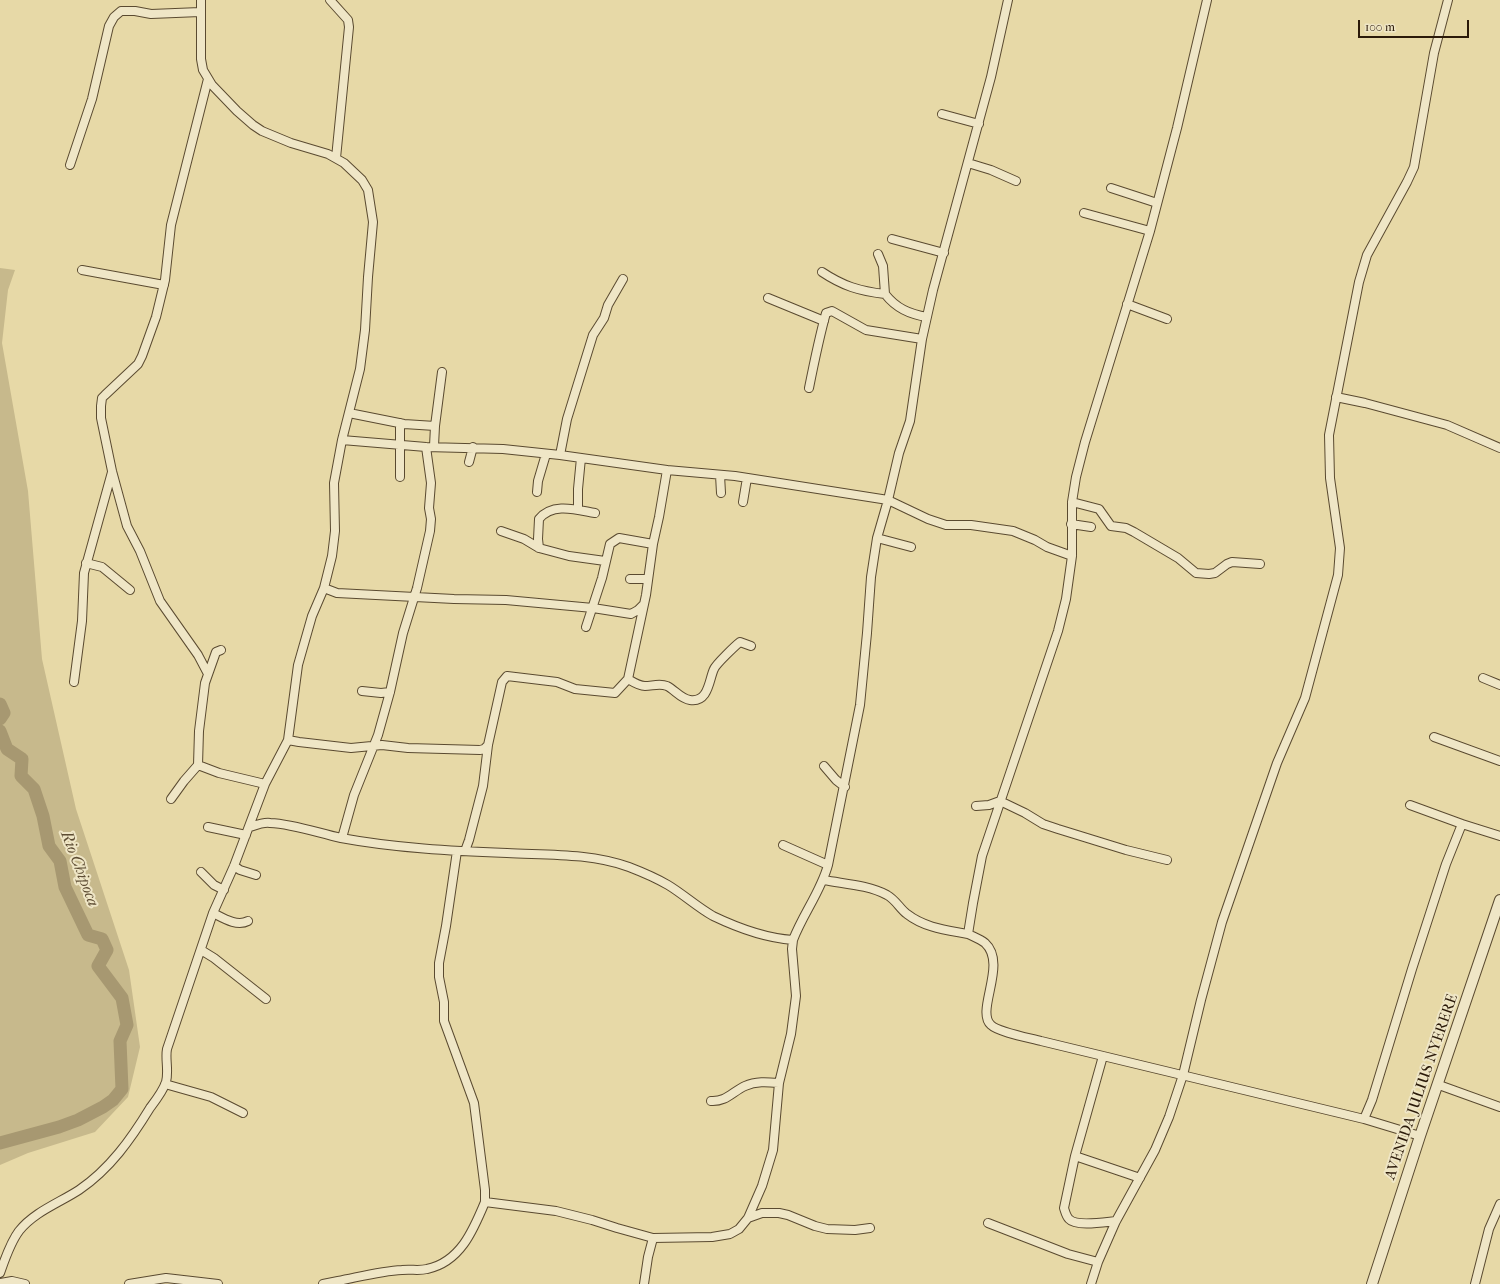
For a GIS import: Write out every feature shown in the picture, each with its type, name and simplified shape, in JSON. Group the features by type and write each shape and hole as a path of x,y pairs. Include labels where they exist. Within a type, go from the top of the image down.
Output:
{"street":[{"path":"0,1273 10,1246 18,1232 40,1213 64,1200 93,1179 114,1160 131,1138 165,1084 166,1056 213,913 250,827 265,784 288,740 298,665 312,616 324,588 332,556 334,531 334,483 342,440 360,369 365,330 373,222 368,190 354,171 344,163 316,150 291,144 270,135 258,128 228,102 208,79 203,70 201,59 201,0"},
{"path":"330,0 348,20 349,27 336,158"},
{"path":"485,1202 556,1211 653,1238 712,1237 730,1234 739,1229 748,1218 773,1150 779,1083 791,1034 796,996 792,949 793,940 824,880 845,786 860,705 867,640 871,577 877,538 899,453 910,421 922,340 927,317 979,124 1008,0"},
{"path":"968,934 982,856 1055,643 1066,599 1072,556 1072,502 1076,476 1150,230 1177,128 1207,0"},
{"path":"1091,1284 1098,1262 1116,1221 1155,1150 1168,1117 1183,1075 1222,922 1277,764 1305,698 1338,574 1340,548 1329,461 1329,435 1362,270 1367,255 1407,182 1414,166 1434,53 1448,0"},
{"path":"70,165 92,99 109,26 114,17 121,11 151,14 200,12"},
{"path":"208,79 171,225 164,285 156,317 138,364 117,382 102,398 101,406 101,418 112,471 127,526 140,551 160,601 198,655 208,674"},
{"path":"942,114 979,124"},
{"path":"968,163 991,170 1016,181"},
{"path":"1111,188 1157,203"},
{"path":"1084,213 1150,230"},
{"path":"892,239 944,253"},
{"path":"878,254 883,266 885,294 897,307 914,315 927,317"},
{"path":"82,270 164,285"},
{"path":"822,272 837,282 858,290 885,294"},
{"path":"560,455 567,419 593,335 604,318 608,305 623,279"},
{"path":"768,298 824,321"},
{"path":"1127,304 1167,319"},
{"path":"809,388 814,360 826,313 832,311 866,330 922,340"},
{"path":"342,838 354,795 378,734 390,692 403,633 417,588 430,531 430,446 442,372"},
{"path":"1336,397 1365,403 1447,425 1500,448"},
{"path":"349,413 418,426 434,426"},
{"path":"400,423 400,477"},
{"path":"342,440 399,445 503,449 560,455 667,470 747,478 888,500 928,519 946,525 971,525 1013,531 1035,540 1047,547 1072,556"},
{"path":"469,462 473,448"},
{"path":"538,492 538,481 546,454"},
{"path":"578,510 578,489 581,458"},
{"path":"323,1284 403,1269 429,1269 448,1261 465,1243 485,1202 485,1190 474,1103 444,1021 444,1002 439,977 439,963 461,851 469,840 483,786 488,745 502,682 507,676 557,682 575,689 615,694 628,680 646,595 647,579 667,470"},
{"path":"74,682 82,620 83,581 86,563 112,471"},
{"path":"720,475 721,493"},
{"path":"742,502 747,478"},
{"path":"1072,502 1099,509 1111,526 1126,528 1134,532 1178,558 1196,573 1209,574 1232,562 1260,564"},
{"path":"539,548 539,519 543,514 552,509 578,510 595,513"},
{"path":"1072,524 1091,527"},
{"path":"500,531 528,541 539,548 569,556 605,561"},
{"path":"586,627 602,578 610,544 619,538 653,544"},
{"path":"877,538 911,547"},
{"path":"86,563 102,567 130,590"},
{"path":"630,579 647,579"},
{"path":"324,588 337,593 506,600 593,608 631,614 639,624"},
{"path":"417,588 421,594 426,597"},
{"path":"631,614 643,605"},
{"path":"628,680 644,686 666,686 684,698 692,701 700,698 708,690 714,669 737,644 740,642 751,646"},
{"path":"171,799 198,765 199,731 208,674 216,652 221,650"},
{"path":"1483,678 1500,685"},
{"path":"362,691 381,693 390,692"},
{"path":"1434,737 1500,761"},
{"path":"288,740 344,748 382,745 408,748 474,750 484,749 488,745"},
{"path":"198,765 219,773 265,784"},
{"path":"824,766 836,780 845,786"},
{"path":"976,806 1000,802 1026,813 1043,824 1126,850 1167,860"},
{"path":"1410,805 1500,836"},
{"path":"257,808 262,816 270,823"},
{"path":"250,827 270,823 342,838 400,846 573,857 612,862 656,879 718,918 756,933 793,940"},
{"path":"1364,1119 1372,1100 1446,864 1462,824"},
{"path":"208,827 246,835"},
{"path":"783,845 828,865"},
{"path":"234,866 256,876"},
{"path":"201,872 214,885 224,890"},
{"path":"824,880 871,889 888,896 898,904 905,913 928,926 968,934 985,943 994,960 986,1015 990,1025 995,1028 1041,1041 1364,1119 1420,1136"},
{"name":"AVENIDA JULIUS NYERERE","path":"1372,1284 1420,1136 1439,1085 1500,900"},
{"path":"213,913 235,923 244,923 248,921"},
{"path":"201,950 214,958 266,999"},
{"path":"1103,1056 1075,1156 1064,1208 1069,1219 1079,1224 1116,1221"},
{"path":"711,1101 718,1102 725,1100 743,1087 751,1084 764,1082 779,1083"},
{"path":"165,1084 211,1097 243,1114"},
{"path":"1439,1085 1500,1107"},
{"path":"1075,1156 1140,1178"},
{"path":"754,1204 762,1213"},
{"path":"1475,1284 1489,1229 1500,1204"},
{"path":"748,1218 762,1213 788,1215 815,1226 827,1229 855,1230 870,1228"},
{"path":"988,1224 1068,1254 1098,1262"},
{"path":"644,1284 648,1257 653,1238"},
{"path":"129,1284 166,1278 218,1284"},
{"path":"0,1283 12,1281 25,1284"}],"shaded area":[{"path":"0,268 15,270 8,290 2,343 28,491 42,659 76,809 129,970 140,1047 128,1097 95,1132 28,1153 0,1165"}],"waterway":[{"name":"Rio Chipoca","path":"0,704 4,713 0,719"},
{"name":"Rio Chipoca","path":"0,731 7,749 22,759 21,776 34,789 43,816 49,846 60,861 65,887 88,935 102,939 107,950 98,966 122,998 127,1025 120,1041 122,1089 113,1100 78,1120 59,1127 0,1143"}]}
